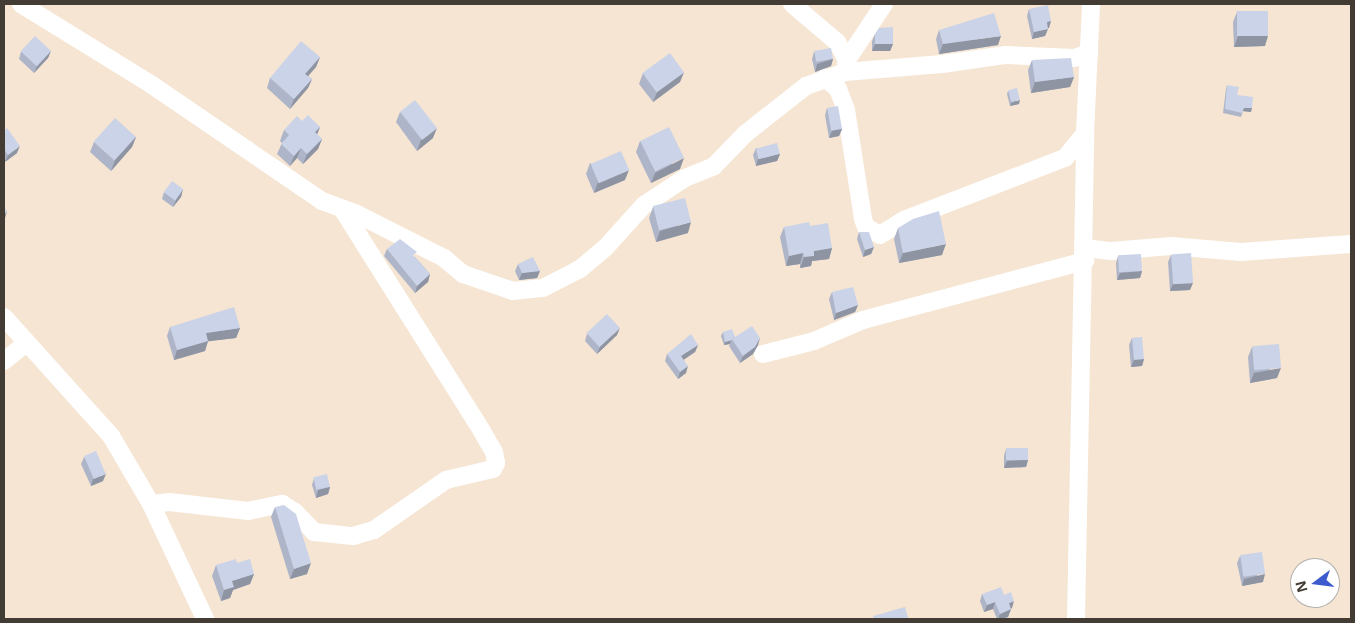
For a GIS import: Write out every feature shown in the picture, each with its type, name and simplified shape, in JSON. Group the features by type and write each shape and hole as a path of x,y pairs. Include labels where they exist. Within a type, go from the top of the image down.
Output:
{"street":[{"path":"21,4 160,91 322,201 444,258 463,274 513,291 543,288 593,258 644,204 685,178 714,166 745,134 806,86 846,66 942,64 1006,55 1074,58 1089,53"},
{"path":"792,4 836,42 846,66"},
{"path":"846,66 884,4"},
{"path":"1076,619 1085,254 1085,133 1091,4"},
{"path":"825,78 838,89 846,110 866,227 880,235 904,220 1017,180 1065,158 1085,133"},
{"path":"151,504 169,502 237,511 282,504 295,512 314,532 354,536 374,530 446,480 493,469 496,464 494,452 482,430 342,210"},
{"path":"763,354 814,341 863,320 1085,254 1171,246 1241,252 1351,244"},
{"path":"4,317 100,421 151,504 205,619"},
{"path":"4,361 26,343"}],"building":[{"path":"1048,5 1051,21 1047,22 1048,29 1034,32 1029,9"},
{"path":"1237,11 1268,11 1268,36 1237,36"},
{"path":"994,13 1001,36 943,44 939,30"},
{"path":"893,27 893,44 875,44 875,34 879,28"},
{"path":"35,36 51,51 37,66 21,51"},
{"path":"301,41 320,57 305,74 312,79 294,99 270,78"},
{"path":"831,48 833,59 816,62 814,51"},
{"path":"670,53 684,72 657,92 642,73"},
{"path":"1071,58 1074,77 1035,82 1032,60"},
{"path":"1227,85 1239,87 1237,95 1253,97 1252,108 1244,108 1242,113 1225,109"},
{"path":"1017,88 1020,100 1011,102 1008,90"},
{"path":"415,100 437,128 422,140 400,112"},
{"path":"838,106 842,129 831,131 827,108"},
{"path":"308,115 320,127 315,132 322,139 307,154 301,148 294,156 281,144 289,135 284,130 297,116 302,121"},
{"path":"115,118 136,137 114,161 94,142"},
{"path":"669,127 684,158 655,172 640,141"},
{"path":"7,128 20,146 8,155 4,149 4,131"},
{"path":"777,143 780,154 759,159 756,149"},
{"path":"621,151 629,170 599,183 591,164"},
{"path":"172,181 183,189 175,201 164,192"},
{"path":"685,198 691,222 659,230 653,206"},
{"path":"939,211 946,244 903,253 898,228 913,219"},
{"path":"809,222 810,226 828,223 832,248 814,251 814,256 804,257 803,253 789,256 784,227"},
{"path":"859,232 869,232 874,247 865,250"},
{"path":"400,239 417,252 413,255 430,274 417,286 387,249"},
{"path":"1191,253 1193,283 1173,284 1171,254"},
{"path":"1141,254 1142,271 1119,272 1118,255"},
{"path":"533,257 540,271 522,273 518,264"},
{"path":"853,287 858,305 836,313 832,292"},
{"path":"234,307 240,328 206,333 208,341 177,350 170,327"},
{"path":"607,314 620,328 599,347 587,333"},
{"path":"752,326 760,338 755,347 743,356 732,339"},
{"path":"732,329 735,337 725,342 723,332"},
{"path":"691,334 698,345 681,356 688,366 680,372 667,354"},
{"path":"1142,337 1144,359 1134,360 1132,338"},
{"path":"1279,344 1281,368 1254,370 1252,346"},
{"path":"1006,448 1028,448 1028,460 1006,460"},
{"path":"96,451 106,474 94,479 84,456"},
{"path":"327,474 330,487 316,490 313,477"},
{"path":"284,505 296,514 311,563 294,569 275,507"},
{"path":"1262,552 1265,574 1243,577 1240,555"},
{"path":"236,559 237,563 250,559 254,574 232,581 234,587 224,590 216,565"},
{"path":"1001,587 1004,595 1011,592 1014,601 1009,603 1011,609 1000,614 995,602 987,605 982,594"},
{"path":"905,607 908,618 905,619 874,619 873,616"}]}
